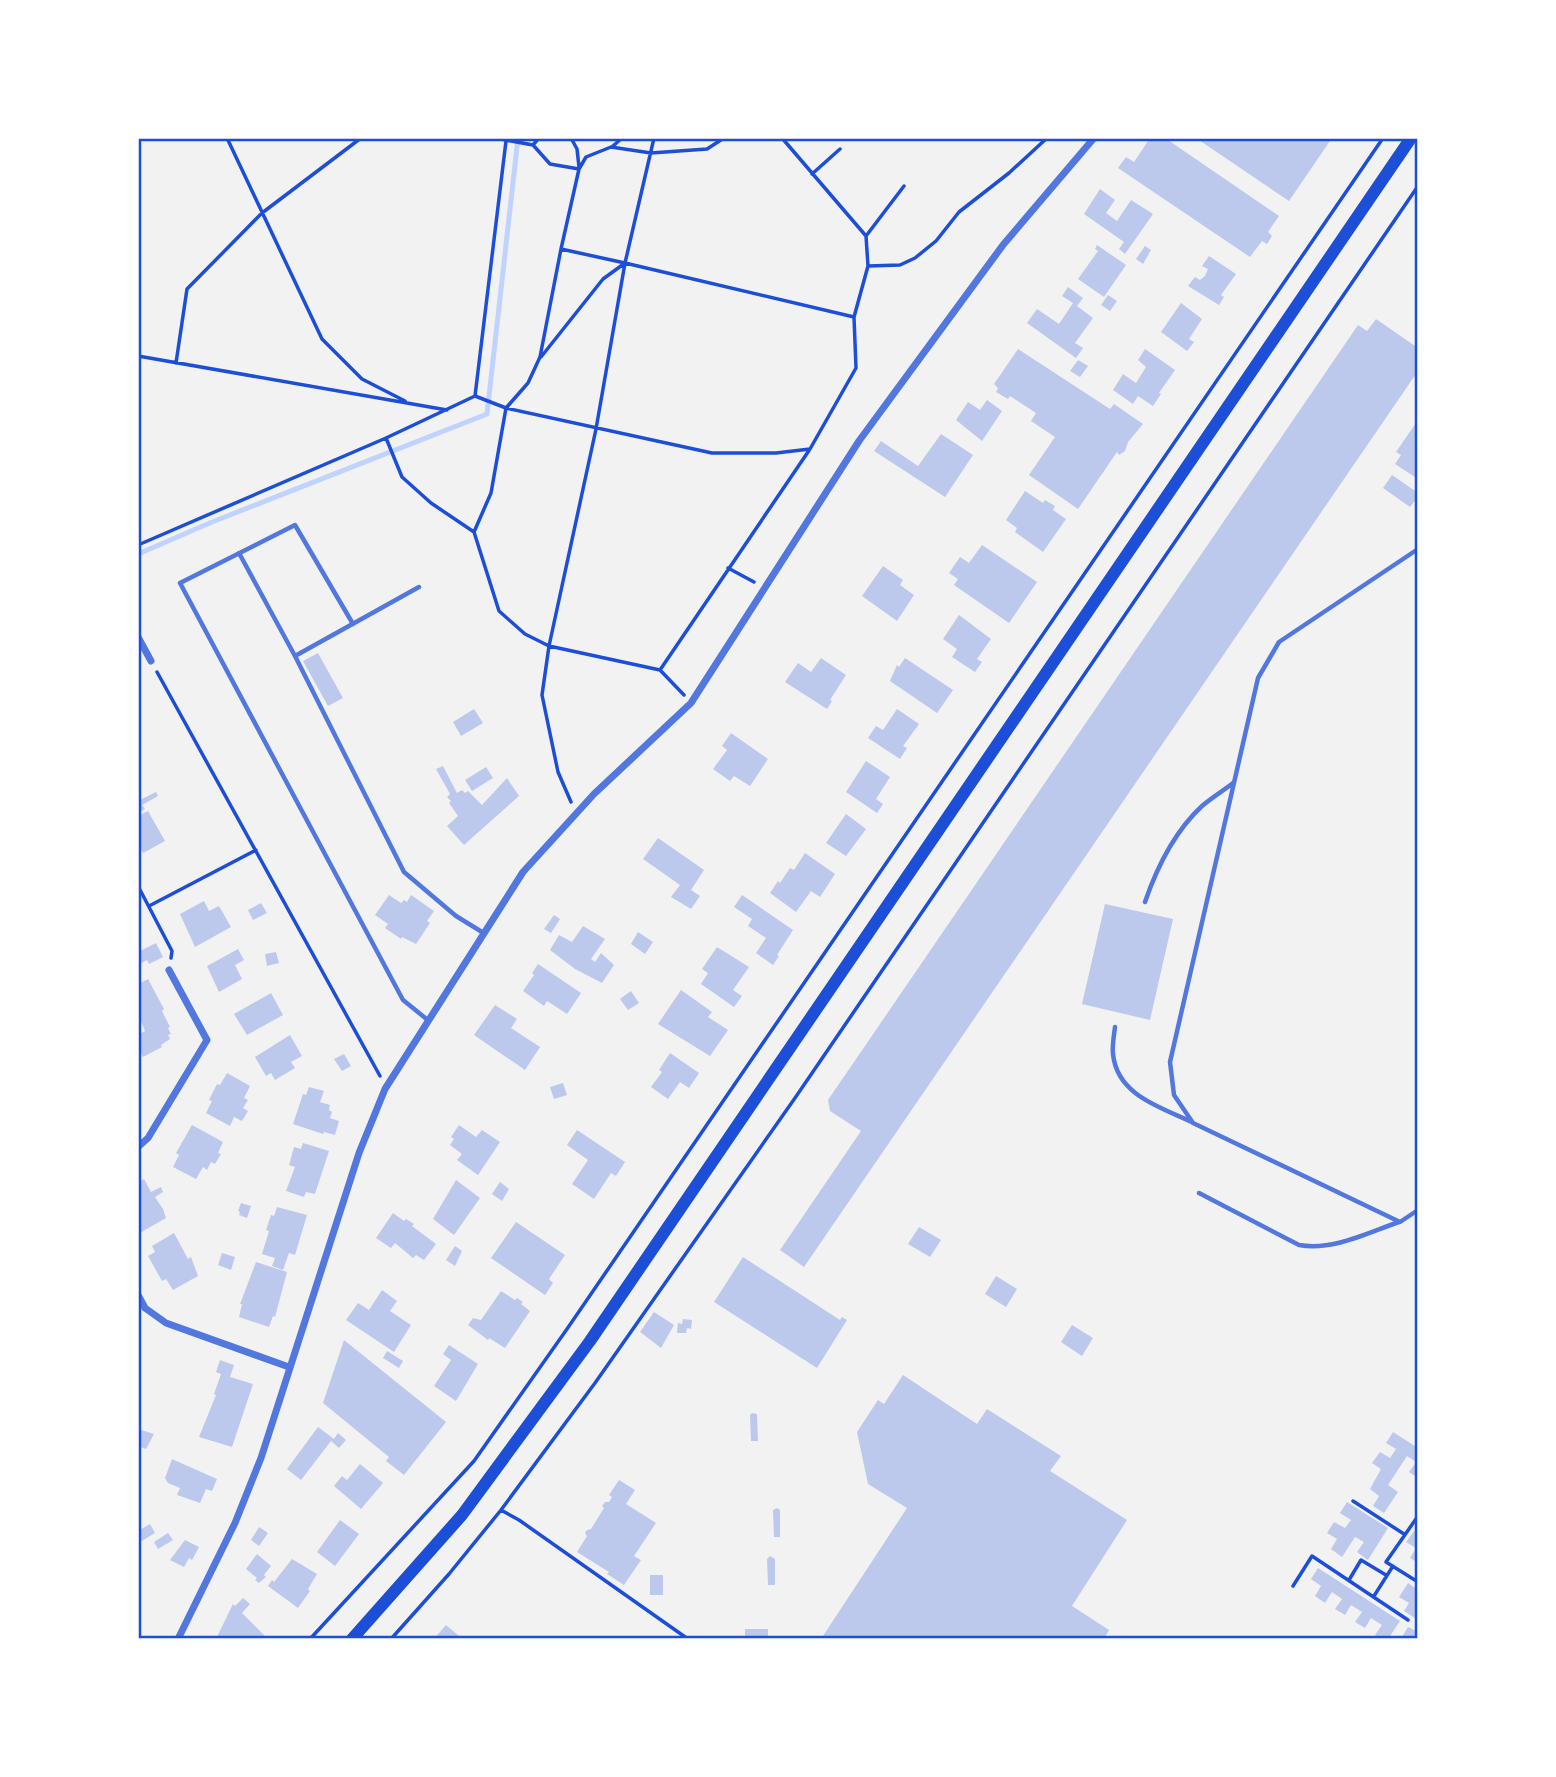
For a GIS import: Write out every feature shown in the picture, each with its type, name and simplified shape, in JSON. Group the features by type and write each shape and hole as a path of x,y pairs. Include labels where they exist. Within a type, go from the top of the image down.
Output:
{"main road":[{"path":"352,1639 462,1515 590,1341 1411,138"}],"street":[{"path":"178,1639 235,1523 261,1458 359,1153 385,1089 482,932 523,872 594,794 691,703 859,441 1003,245 1094,138"},
{"path":"138,636 151,661"},
{"path":"138,1147 148,1138 207,1040 169,970"},
{"path":"138,1295 145,1308 166,1323 289,1367"}],"lane":[{"path":"353,624 295,524 180,583 403,1000 429,1021"},
{"path":"1193,1123 1174,1095 1170,1062 1258,678 1279,642 1418,549"},
{"path":"239,553 295,656 404,872 456,916 482,932"},
{"path":"295,656 419,587"},
{"path":"1145,902 1153,877 1171,843 1201,807 1234,783"},
{"path":"1115,1027 1112,1055 1120,1078 1136,1096 1400,1222"},
{"path":"1199,1193 1299,1245 1314,1247 1328,1246 1400,1222 1418,1210"}],"path":[{"path":"227,138 322,339 362,379 405,401"},
{"path":"176,363 187,289 262,213 361,138"},
{"path":"495,138 533,145 550,164 579,169"},
{"path":"533,145 536,138"},
{"path":"571,138 577,149 579,169"},
{"path":"474,532 491,493 506,408 528,383 540,357 579,169 586,157 611,147 622,138"},
{"path":"576,814 558,772 542,695 549,646 596,429 625,264 654,138"},
{"path":"611,147 651,153 707,149 724,138"},
{"path":"660,670 810,449 856,369 854,317 868,266 866,236 782,138"},
{"path":"868,266 900,265 915,258 936,241 959,212 1009,173 1047,138"},
{"path":"310,1639 474,1461 575,1318 1383,138"},
{"path":"475,396 507,140"},
{"path":"812,174 840,149"},
{"path":"866,236 904,186"},
{"path":"391,1639 501,1510 595,1383 787,1110 1418,186"},
{"path":"561,249 854,317"},
{"path":"540,357 603,279 625,264"},
{"path":"138,355 447,410"},
{"path":"475,396 506,408 712,453 775,453 810,449"},
{"path":"138,545 386,438 475,396"},
{"path":"386,438 402,477 431,503 474,532 499,611 525,634 549,646 660,670 691,703"},
{"path":"728,568 765,587"},
{"path":"151,661 385,1089"},
{"path":"149,906 256,850"},
{"path":"138,886 173,951 169,970"},
{"path":"1353,1501 1404,1534"},
{"path":"501,1510 688,1639"},
{"path":"1418,1516 1386,1562 1418,1582"},
{"path":"1293,1586 1312,1556 1408,1620"},
{"path":"1349,1580 1361,1560 1386,1575"},
{"path":"1374,1596 1392,1566"},
{"path":"697,1639 704,1639"}],"building":[{"path":"1150,138 1165,138 1279,216 1268,232 1272,236 1267,244 1262,241 1250,257 1118,168 1126,157 1134,162"},
{"path":"1196,138 1332,138 1289,201"},
{"path":"1100,189 1115,200 1106,213 1117,221 1131,200 1153,214 1125,254 1119,249 1124,242 1084,214"},
{"path":"1097,245 1126,265 1104,297 1078,279 1098,251 1095,249"},
{"path":"1145,246 1151,250 1143,264 1136,259"},
{"path":"1209,256 1236,274 1221,295 1224,297 1219,305 1188,286 1195,277 1200,280 1205,276 1208,269 1202,266"},
{"path":"1068,287 1083,298 1077,306 1093,318 1075,343 1083,348 1076,358 1027,323 1037,309 1059,324 1073,303 1062,296"},
{"path":"1108,295 1117,301 1110,311 1101,305"},
{"path":"1181,303 1202,319 1189,339 1194,342 1187,351 1161,332"},
{"path":"1376,319 1418,348 1418,371 804,1267 780,1250 861,1131 830,1111 828,1100 1358,325 1367,331"},
{"path":"1018,349 1110,409 1114,404 1143,424 1128,442 1125,451 1119,455 1117,452 1078,509 1029,475 1055,437 1031,421 1036,413 1010,396 1008,399 996,392 998,388 994,384"},
{"path":"1145,349 1175,370 1153,406 1138,396 1133,404 1113,390 1123,374 1136,383 1146,367 1138,360"},
{"path":"1078,360 1088,366 1080,377 1070,371"},
{"path":"987,400 1002,411 982,441 956,420 968,402 980,410"},
{"path":"1418,420 1418,479 1395,464 1401,455 1396,452"},
{"path":"941,434 973,455 945,497 874,451 881,441 918,466"},
{"path":"1392,475 1418,493 1410,507 1383,488"},
{"path":"1025,491 1043,503 1045,500 1055,506 1053,510 1066,519 1043,552 1015,532 1017,528 1006,520"},
{"path":"982,545 1037,582 1009,623 954,585 958,579 949,573 960,557 969,563"},
{"path":"883,566 903,580 900,585 914,595 897,621 862,596"},
{"path":"959,615 991,639 977,659 982,662 975,672 952,657 957,649 943,639"},
{"path":"318,653 343,698 328,706 303,661"},
{"path":"821,658 846,675 827,709 785,682 798,663 811,672"},
{"path":"905,658 953,690 937,713 890,681 897,665 899,667"},
{"path":"474,709 483,723 461,736 453,722"},
{"path":"897,709 919,724 903,746 907,748 900,759 868,738 876,726 883,730"},
{"path":"731,733 768,759 750,786 734,776 730,781 713,769 727,750 722,746"},
{"path":"866,761 890,777 876,799 883,804 877,813 846,792"},
{"path":"443,766 457,793 468,791 482,805 507,778 519,796 464,845 447,826 458,816 449,803 451,801 447,797 450,794 436,769"},
{"path":"486,767 493,778 472,791 465,780"},
{"path":"156,792 158,796 142,805 145,809 140,812 142,814 148,811 165,841 143,853 138,844 138,801"},
{"path":"846,814 866,829 846,856 826,843"},
{"path":"658,838 704,870 691,890 700,896 691,909 671,897 680,885 643,859"},
{"path":"805,853 835,874 820,897 811,891 796,912 770,893 790,868 794,870"},
{"path":"389,895 401,903 404,900 407,902 411,895 434,911 427,921 430,923 416,944 402,937 401,939 385,928 388,924 375,915"},
{"path":"742,895 793,930 773,965 756,953 766,938 748,926 752,919 734,907"},
{"path":"204,901 209,911 219,906 231,927 195,947 180,914"},
{"path":"261,903 267,913 253,920 248,910"},
{"path":"1105,904 1173,919 1150,1020 1082,1004"},
{"path":"554,915 560,919 551,933 544,929"},
{"path":"583,926 605,939 591,959 595,962 601,953 614,965 602,983 575,969 550,950 559,935 572,942"},
{"path":"638,932 653,942 645,954 631,944"},
{"path":"156,943 163,957 149,964 147,960 138,965 138,952"},
{"path":"717,947 749,967 733,990 742,996 734,1007 701,984 708,973 702,969"},
{"path":"238,949 244,960 235,965 242,979 219,992 207,966"},
{"path":"276,952 279,963 267,966 265,954"},
{"path":"538,964 581,993 567,1014 547,1001 544,1006 523,991"},
{"path":"148,979 164,1009 162,1011 171,1034 162,1047 143,1057 138,1047 138,1035 145,1031 138,1014 138,984"},
{"path":"681,990 712,1012 708,1017 728,1030 710,1056 658,1024"},
{"path":"631,991 639,1003 628,1010 620,999"},
{"path":"271,993 283,1015 247,1035 234,1014"},
{"path":"495,1005 517,1019 511,1028 540,1047 525,1070 474,1035"},
{"path":"290,1035 302,1056 291,1062 295,1068 275,1080 271,1073 266,1076 255,1057"},
{"path":"670,1053 699,1073 689,1088 680,1082 668,1099 651,1087 662,1072 659,1070"},
{"path":"344,1054 351,1066 342,1071 334,1059"},
{"path":"227,1073 250,1086 244,1098 248,1100 243,1108 248,1111 242,1121 234,1117 230,1126 206,1113 217,1084 220,1085"},
{"path":"563,1083 567,1095 554,1099 550,1087"},
{"path":"309,1087 324,1091 320,1102 330,1105 330,1118 339,1121 335,1135 293,1124 303,1094 306,1095"},
{"path":"192,1125 223,1142 218,1153 221,1154 215,1164 211,1162 207,1170 203,1167 196,1179 173,1167 179,1155 176,1153"},
{"path":"459,1125 476,1137 482,1130 500,1142 478,1175 457,1160 462,1154 450,1145 454,1139 451,1137"},
{"path":"577,1130 625,1162 616,1176 611,1173 594,1199 572,1184 588,1160 567,1145"},
{"path":"303,1143 329,1151 315,1194 306,1192 304,1197 286,1191 295,1167 289,1165 294,1147 301,1149"},
{"path":"144,1179 151,1192 161,1187 163,1192 155,1197 166,1218 138,1234 138,1182"},
{"path":"456,1180 480,1198 454,1235 433,1219"},
{"path":"500,1182 509,1189 502,1201 492,1194"},
{"path":"241,1203 251,1206 247,1218 239,1215"},
{"path":"277,1207 307,1215 295,1255 289,1253 283,1270 272,1266 275,1258 262,1254 269,1231 266,1230"},
{"path":"393,1213 414,1224 412,1226 436,1244 424,1260 416,1255 413,1258 395,1243 391,1248 376,1238"},
{"path":"516,1222 565,1255 549,1279 553,1283 545,1295 491,1258"},
{"path":"919,1227 941,1240 930,1257 908,1244"},
{"path":"174,1233 188,1259 191,1257 198,1276 173,1290 166,1279 162,1281 148,1256 155,1252 152,1246"},
{"path":"455,1246 462,1251 455,1266 446,1260"},
{"path":"222,1253 235,1257 231,1270 218,1265"},
{"path":"743,1257 840,1320 842,1317 847,1320 817,1368 714,1302"},
{"path":"256,1262 287,1272 275,1317 273,1316 269,1327 239,1317 240,1304"},
{"path":"996,1276 1017,1289 1006,1307 985,1294"},
{"path":"382,1290 397,1301 390,1311 411,1325 394,1352 346,1320 358,1303 369,1310"},
{"path":"501,1291 523,1302 521,1304 530,1311 505,1348 489,1338 488,1340 468,1325 473,1318 481,1320"},
{"path":"654,1312 674,1325 661,1348 640,1332"},
{"path":"683,1319 692,1320 691,1329 687,1328 686,1333 677,1333 678,1323 682,1324"},
{"path":"1072,1325 1093,1338 1082,1356 1061,1342"},
{"path":"344,1340 446,1422 404,1475 386,1461 389,1457 323,1403"},
{"path":"449,1345 478,1364 456,1401 434,1386 451,1360 443,1354"},
{"path":"387,1351 403,1361 399,1368 383,1358"},
{"path":"220,1360 234,1365 230,1377 253,1384 232,1447 199,1437 216,1395 214,1394 221,1374 216,1372"},
{"path":"903,1375 977,1424 987,1409 1061,1456 1050,1471 1127,1520 1072,1606 1109,1630 1104,1639 821,1639 907,1508 868,1484 857,1432 878,1400 884,1404"},
{"path":"752,1413 757,1414 758,1441 751,1441"},
{"path":"318,1427 334,1439 338,1433 346,1440 339,1448 331,1441 301,1480 287,1469"},
{"path":"138,1429 154,1434 146,1449 138,1446"},
{"path":"1393,1432 1418,1448 1418,1478 1409,1472 1416,1462 1407,1456 1388,1485 1398,1492 1384,1513 1373,1506 1379,1496 1370,1489 1381,1469 1372,1463 1380,1452 1390,1458 1396,1449 1386,1443"},
{"path":"172,1459 217,1479 212,1491 206,1489 200,1503 177,1495 180,1488 168,1483 165,1478"},
{"path":"360,1464 383,1483 361,1509 334,1486 342,1476 347,1480"},
{"path":"619,1480 635,1490 626,1504 656,1523 634,1556 641,1560 624,1585 577,1552 587,1536 585,1533 591,1529 605,1502 609,1502 612,1497 609,1495"},
{"path":"1347,1502 1388,1528 1368,1560 1357,1552 1364,1542 1355,1537 1342,1557 1331,1549 1337,1539 1327,1533 1334,1522 1345,1528 1351,1520 1340,1513"},
{"path":"773,1510 780,1510 780,1537 774,1537"},
{"path":"340,1520 359,1534 335,1566 317,1552"},
{"path":"150,1524 155,1533 140,1542 138,1531"},
{"path":"259,1527 268,1533 259,1546 251,1540"},
{"path":"1414,1531 1418,1533 1418,1563 1410,1558 1416,1548 1406,1542"},
{"path":"168,1533 173,1540 158,1549 154,1542"},
{"path":"185,1540 199,1547 192,1560 189,1558 184,1567 170,1560"},
{"path":"257,1554 271,1566 264,1575 266,1577 259,1583 246,1569"},
{"path":"770,1556 775,1559 775,1585 768,1585 767,1559"},
{"path":"292,1559 317,1574 308,1589 310,1591 298,1608 268,1586"},
{"path":"1318,1568 1400,1621 1388,1639 1375,1635 1382,1625 1371,1618 1365,1628 1355,1622 1362,1612 1351,1605 1345,1615 1335,1609 1342,1599 1332,1592 1325,1603 1315,1596 1321,1586 1311,1579"},
{"path":"650,1575 663,1575 663,1595 650,1595"},
{"path":"1408,1583 1418,1590 1418,1620 1404,1611 1409,1603 1399,1597"},
{"path":"243,1598 250,1604 242,1613 268,1639 216,1639 233,1604 235,1606"},
{"path":"446,1625 459,1636 457,1639 434,1639"},
{"path":"1408,1627 1418,1632 1418,1639 1402,1637"},
{"path":"745,1629 768,1629 768,1639 745,1639"}],"waterway":[{"path":"138,554 212,522 487,414 518,138"}]}
